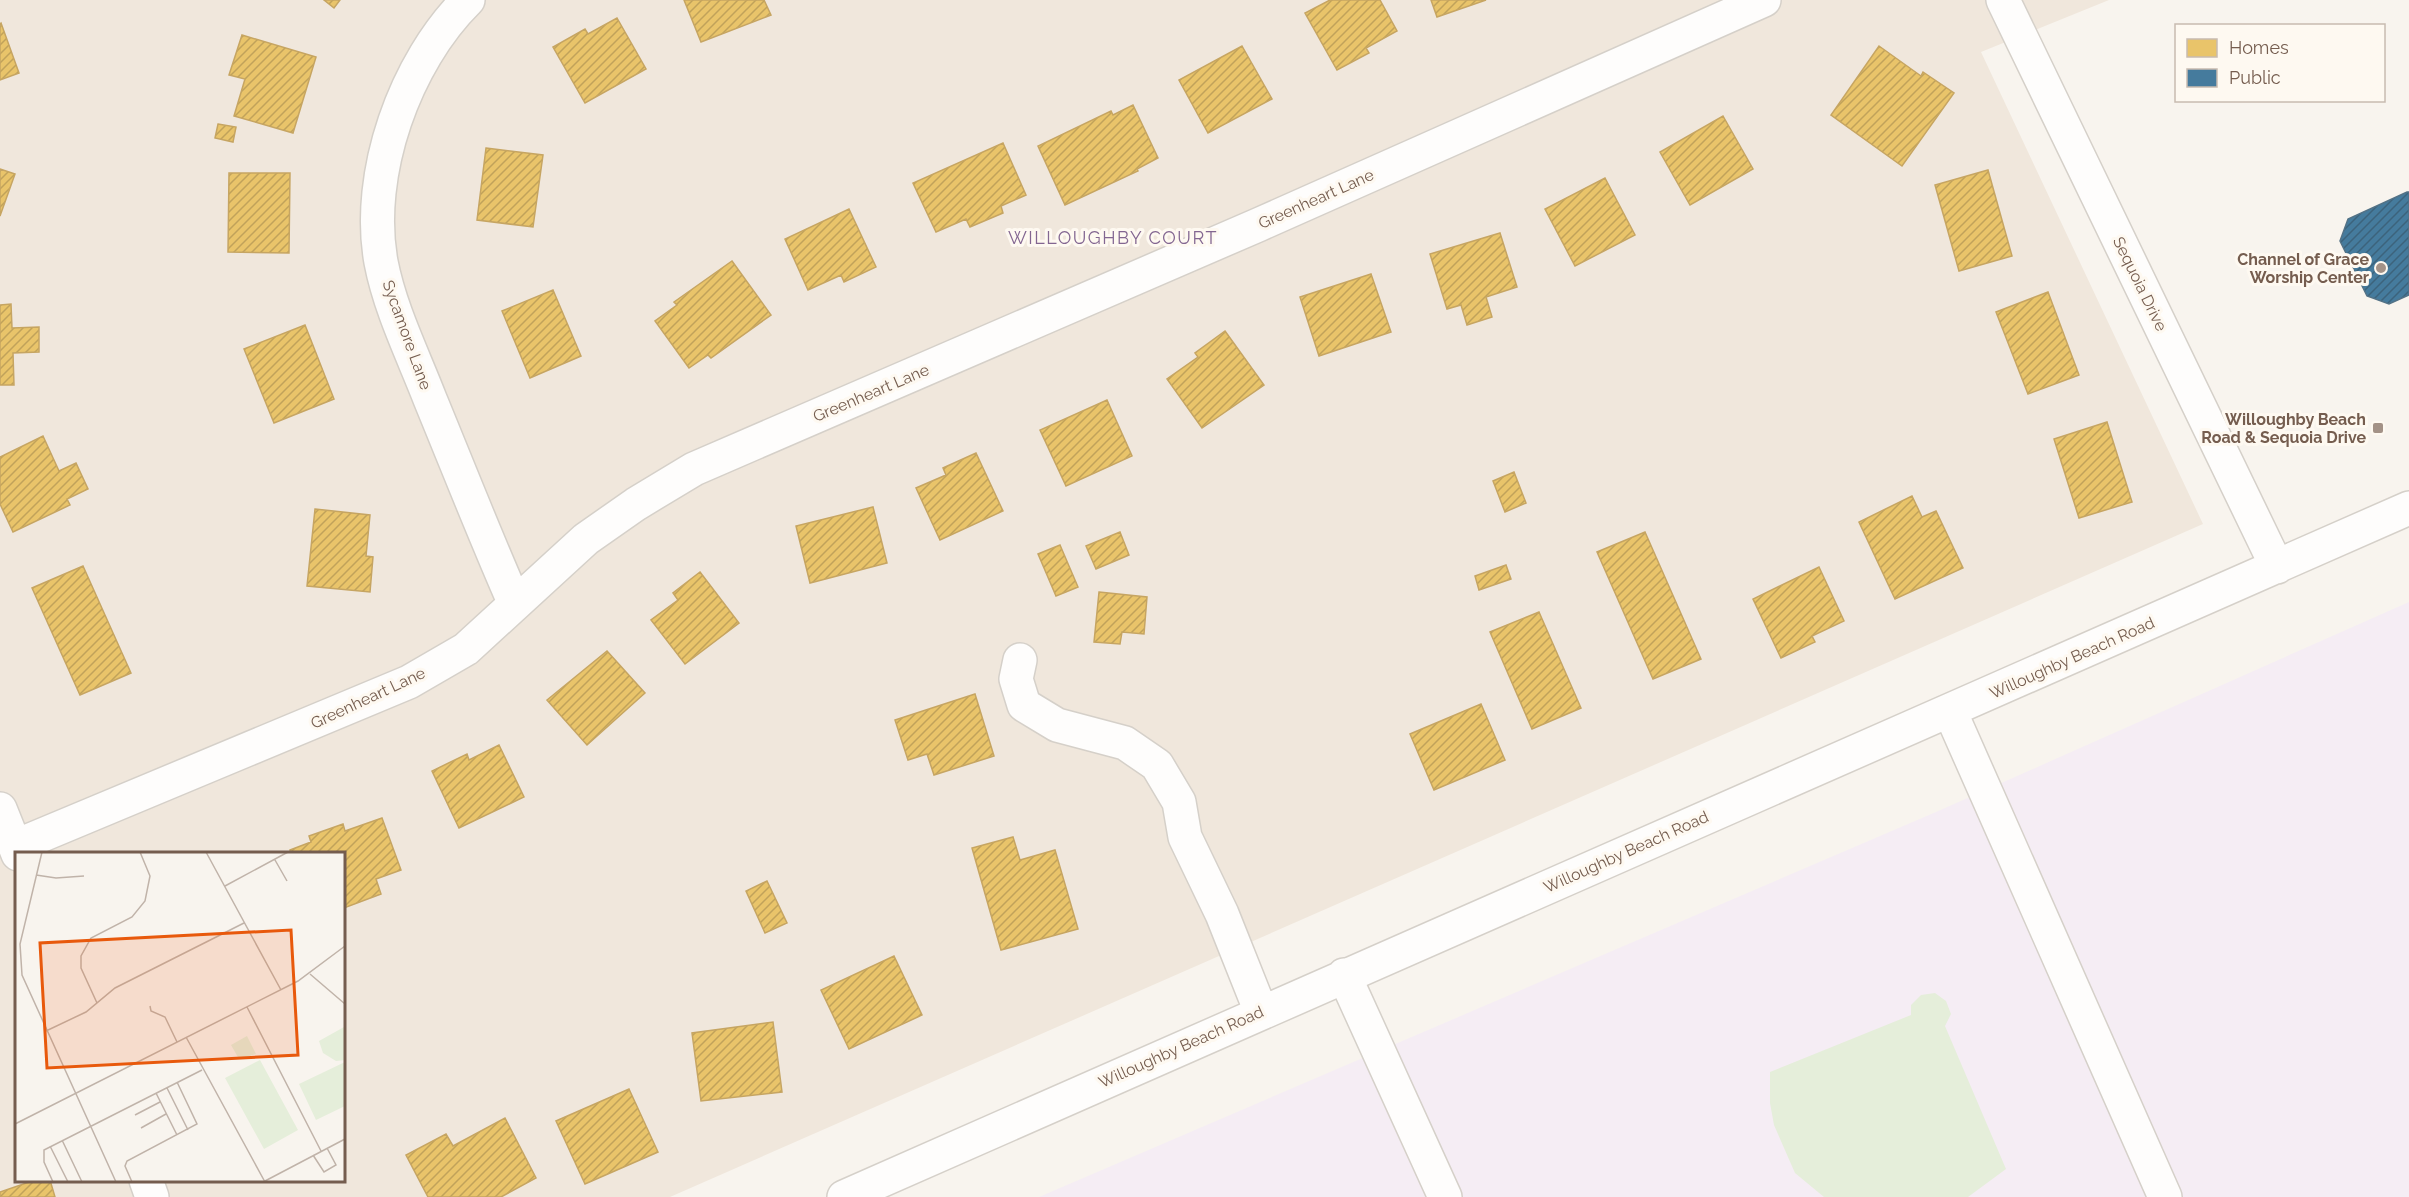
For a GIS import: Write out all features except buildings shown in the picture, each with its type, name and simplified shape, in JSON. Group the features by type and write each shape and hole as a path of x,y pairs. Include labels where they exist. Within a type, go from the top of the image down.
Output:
{"street":[{"name":"Sycamore Lane","path":"468,0 456,11 423,58 388,141 379,197 381,262 400,323 515,604"},
{"name":"Greenheart Lane","path":"17,850 409,682 466,649 586,539 636,504 694,469 1269,220 1764,0"},
{"name":"Sequoia Drive","path":"2003,0 2277,567"},
{"name":"Willoughby Beach Road","path":"844,1197 2409,508"},
{"path":"1020,660 1016,679 1024,705 1057,725 1125,743 1157,765 1179,802 1185,837 1222,914 1261,1012"},
{"path":"1950,711 2165,1197"},
{"path":"0,809 17,850"},
{"path":"1344,975 1445,1197"},
{"path":"147,1182 152,1197"}],"shaded area":[{"path":"0,0 2109,0 1981,52 2203,524 670,1197 0,1197"},
{"path":"2409,602 2409,1197 1039,1197 1936,812"}],"green space":[{"path":"1935,993 1946,1001 1951,1014 1945,1026 2006,1169 1968,1197 1824,1197 1795,1173 1774,1125 1770,1103 1770,1072 1911,1015 1911,1005 1921,995"}],"place":[{"name":"Channel of Grace Worship Center","path":"2381,268"},
{"name":"Willoughby Beach Road & Sequoia Drive","path":"2378,428"}],"district":[{"name":"WILLOUGHBY COURT","path":"1113,237"}]}
